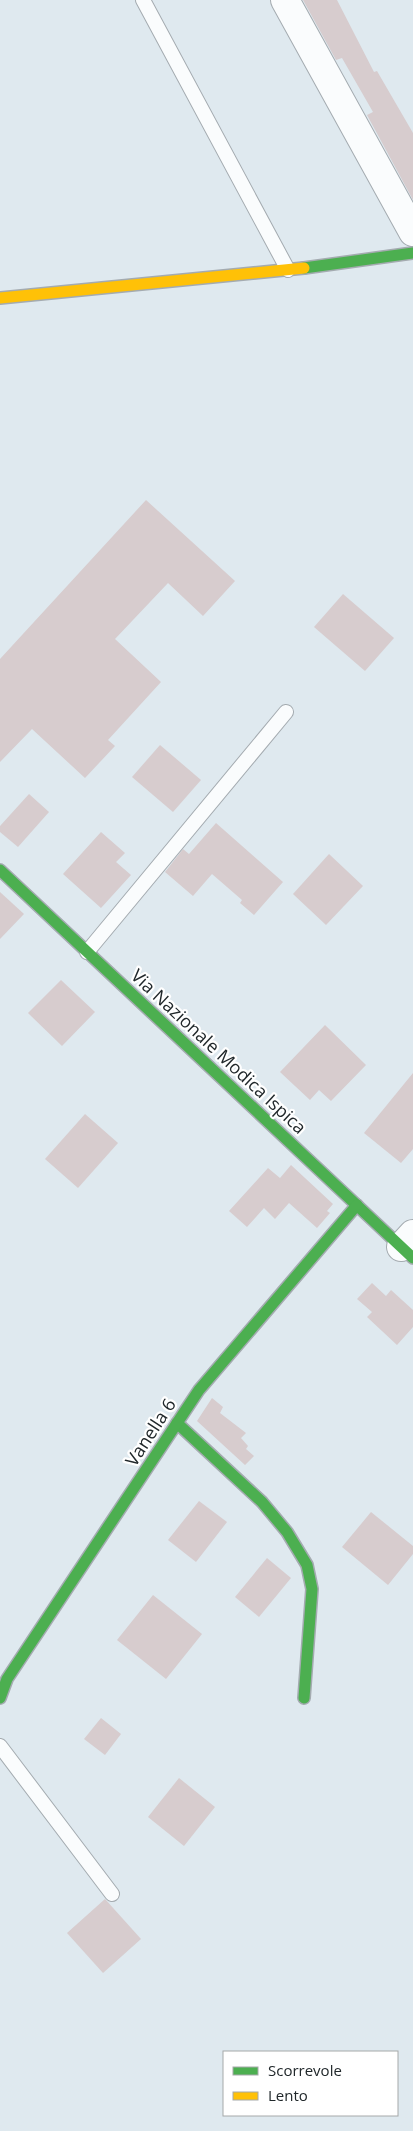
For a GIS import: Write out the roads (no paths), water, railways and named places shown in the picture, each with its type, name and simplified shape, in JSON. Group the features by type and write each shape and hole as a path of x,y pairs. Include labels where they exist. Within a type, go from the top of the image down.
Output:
{"street":[{"path":"285,0 413,232"},
{"path":"0,298 288,270 413,253"},
{"name":"Via Nazionale Modica Ispica","path":"0,870 357,1205 409,1246"},
{"name":"Vanella 6","path":"0,1698 7,1679 199,1390 357,1205"},
{"path":"177,1423 262,1502 287,1532 307,1565 312,1589 304,1698"}],"lane":[{"path":"143,0 288,270"},
{"path":"88,952 286,712"},
{"path":"0,1746 112,1894"}]}
